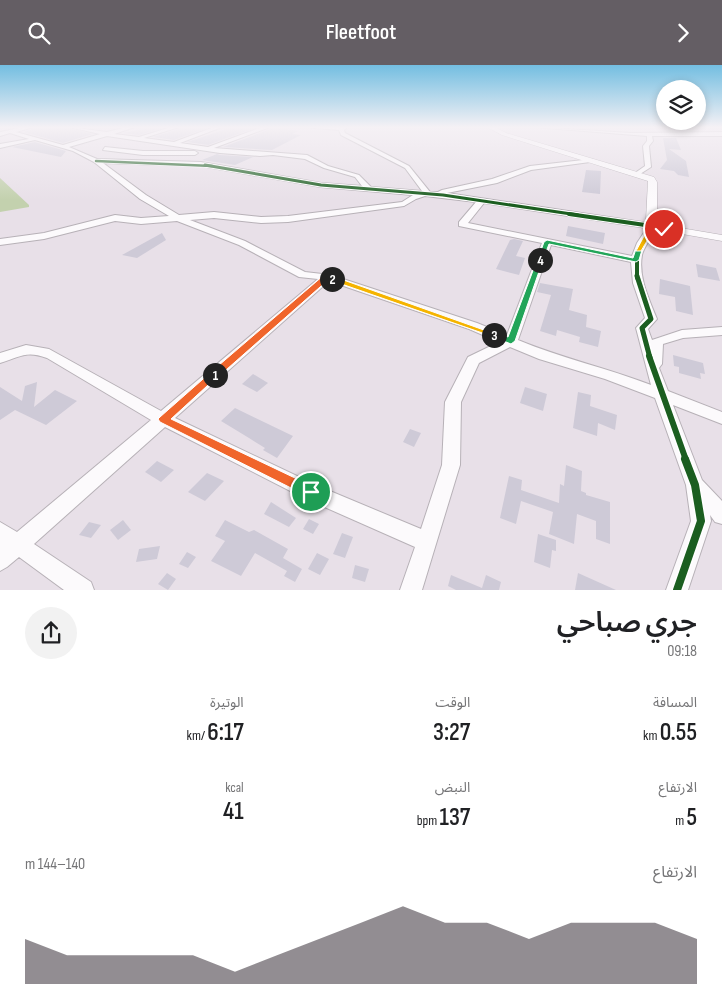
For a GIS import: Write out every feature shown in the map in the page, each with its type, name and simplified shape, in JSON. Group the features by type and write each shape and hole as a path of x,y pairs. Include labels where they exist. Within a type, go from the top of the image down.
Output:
{"street":[{"path":"78,152 96,161 143,197 178,218 242,243 303,275 327,277 473,326 544,356 610,375 722,418"},
{"path":"86,155 97,152"},
{"path":"133,152 202,152"},
{"path":"233,152 307,157 326,167 357,176 368,187"},
{"path":"377,152 407,167 426,195"},
{"path":"562,152 638,174 653,182 652,227 640,245 636,260 641,292 651,319 642,328 654,374 695,485 701,521 677,590"},
{"path":"638,174 648,167 647,152"},
{"path":"0,241 44,236 115,218 141,221 214,215 288,219 357,209 381,208 404,204 413,197 494,181 530,168 590,160"},
{"path":"96,161 201,164 321,185 368,187 722,238"},
{"path":"481,202 477,209 462,224 636,260"},
{"path":"411,590 451,465 454,401 474,360 511,341 547,242"},
{"path":"0,560 327,277"},
{"path":"654,374 657,342 682,334 722,331"},
{"path":"0,358 23,349 37,349 52,355 163,419 311,492 427,542"},
{"path":"695,485 722,515"},
{"path":"0,532 83,590"}],"green space":[{"path":"0,178 29,205 29,207 0,212"}],"building":[{"path":"34,152 66,152 61,157"},
{"path":"665,152 673,152 686,161 689,177 678,175 674,171 660,169 667,160"},
{"path":"217,154 253,157 235,165 202,160"},
{"path":"586,170 601,171 600,194 582,192"},
{"path":"568,226 605,233 603,244 566,236"},
{"path":"162,233 166,240 137,258 122,255"},
{"path":"510,240 523,241 516,256 525,258 519,275 496,269"},
{"path":"696,264 716,268 720,281 698,277"},
{"path":"660,279 690,286 693,315 676,311 675,297 659,294"},
{"path":"540,283 573,289 569,310 587,315 586,327 601,331 598,347 579,342 580,337 557,330 556,336 540,331 551,295 537,292"},
{"path":"673,355 703,363 705,374 700,373 701,379 679,373 679,367 674,366"},
{"path":"253,374 268,383 257,392 242,384"},
{"path":"37,382 34,407 55,390 77,401 46,425 15,410 0,420 0,387 22,401 25,386"},
{"path":"525,387 547,394 543,411 520,403"},
{"path":"578,392 591,395 590,406 617,415 615,430 598,423 597,436 573,428"},
{"path":"235,408 293,436 277,458 263,450 265,448 221,421"},
{"path":"410,429 421,433 414,447 403,442"},
{"path":"157,461 174,470 161,482 145,472"},
{"path":"566,465 582,471 581,491 586,493 586,495 610,502 610,544 596,539 596,521 577,514 574,544 549,534 553,512 521,501 516,524 500,518 509,476 522,480 521,490 559,503 560,484 564,486"},
{"path":"207,473 224,481 205,501 188,492"},
{"path":"271,502 296,518 289,527 264,514"},
{"path":"309,519 319,524 313,534 303,529"},
{"path":"123,520 131,530 118,540 110,530"},
{"path":"225,520 249,532 254,530 288,549 283,558 302,569 295,582 284,576 287,571 255,553 241,576 211,561 225,541 215,536"},
{"path":"89,522 101,525 91,538 79,535"},
{"path":"342,533 353,537 345,558 333,554"},
{"path":"538,534 556,540 556,551 552,550 550,568 534,562"},
{"path":"160,546 157,559 136,562 139,549"},
{"path":"187,552 196,557 188,568 179,564"},
{"path":"317,553 329,559 320,575 308,569"},
{"path":"355,565 369,569 365,582 352,578"},
{"path":"167,573 176,579 168,590 158,584"},
{"path":"578,573 616,590 575,590"},
{"path":"451,575 482,588 486,575 501,582 499,590 456,590 448,586"}],"cycle path":[{"path":"96,161 201,164 321,185 443,195 652,226 640,246 636,264 638,283 651,319 642,328 654,374 695,485 701,521 677,590"}],"route":[{"path":"311,492 163,419 327,277 473,326 511,341 547,242 636,260 640,245 652,227 664,229"}]}
